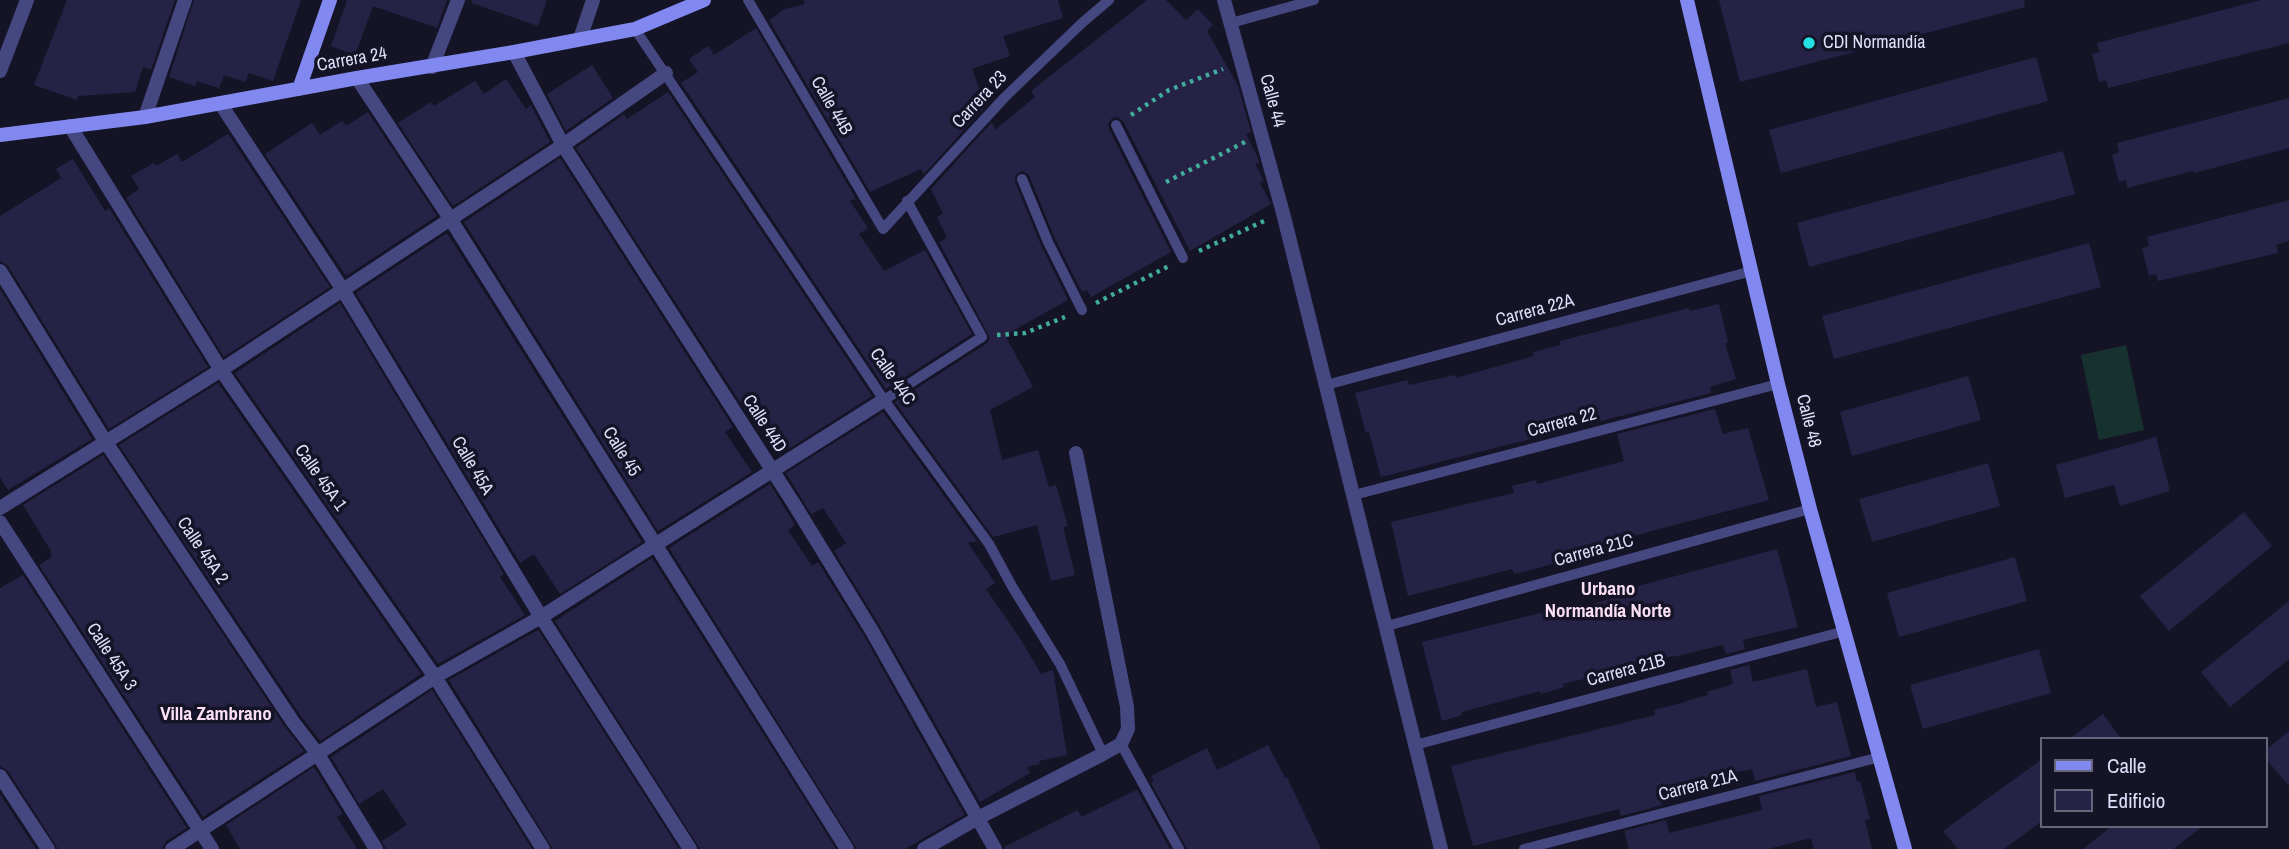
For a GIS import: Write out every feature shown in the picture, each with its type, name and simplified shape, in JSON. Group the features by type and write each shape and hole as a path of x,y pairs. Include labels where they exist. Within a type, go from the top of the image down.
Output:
{"street":[{"path":"0,71 27,0"},
{"path":"145,117 185,0"},
{"path":"299,89 330,0"},
{"path":"432,67 458,0"},
{"path":"580,39 593,0"},
{"name":"Carrera 24","path":"0,135 145,117 635,29 704,0"},
{"name":"Calle 44","path":"1224,0 1283,213 1441,849"},
{"name":"Calle 48","path":"1687,0 1810,509 1905,849"},
{"name":"Calle 44D","path":"514,52 563,145 794,504 872,631 995,849"},
{"path":"0,508 221,370 563,145 666,73"},
{"name":"Calle 45","path":"357,78 451,219 847,849"},
{"name":"Calle 45A","path":"220,103 343,290 541,617 690,849"},
{"name":"Calle 45A 1","path":"70,126 221,370 435,677 543,849"},
{"name":"Calle 45A 2","path":"0,271 105,441 293,722 317,753 376,849"},
{"path":"172,849 435,677 541,617 884,400"},
{"path":"924,849 1121,744 1128,729 1128,707 1076,453"},
{"name":"Calle 45A 3","path":"0,522 212,849"},
{"path":"0,776 48,849"}],"lane":[{"name":"Calle 44B","path":"748,0 883,229"},
{"name":"Carrera 23","path":"883,229 1005,97 1109,0"},
{"path":"1231,23 1314,0"},
{"name":"Calle 44C","path":"635,29 884,400 989,544 1060,664 1103,754"},
{"path":"1116,125 1184,258"},
{"path":"1022,179 1048,242 1082,310"},
{"path":"884,400 982,337 907,201"},
{"name":"Carrera 22A","path":"1326,385 1752,271"},
{"name":"Carrera 22","path":"1354,495 1778,384"},
{"name":"Carrera 21C","path":"1387,626 1810,509"},
{"name":"Carrera 21B","path":"1415,745 1845,631"},
{"path":"1121,744 1179,849"},
{"name":"Carrera 21A","path":"1524,849 1880,757"}],"path":[{"path":"1116,125 1169,90 1241,61"},
{"path":"1149,191 1261,133"},
{"path":"982,337 1025,333 1082,310 1184,258 1283,213"}],"green space":[{"path":"2126,345 2144,430 2099,440 2081,355"}],"building":[{"path":"67,0 175,0 151,70 143,67 135,92 78,96 77,100 34,85"},
{"path":"194,0 301,0 273,81 249,73 245,82 224,75 219,88 197,81 195,86 169,77"},
{"path":"347,0 447,0 437,28 373,6 355,55 331,46"},
{"path":"472,0 547,0 538,26 472,3"},
{"path":"804,0 1058,0 1063,18 1003,36 1010,56 972,69 986,106 924,174 921,169 870,192 769,20 785,9 805,4"},
{"path":"1147,0 1166,0 1186,20 1198,9 1213,25 1207,31 1238,86 1251,132 1246,134 1259,162 1255,164 1264,181 1260,183 1271,204 1190,251 1123,121 1117,117 1112,118 1108,124 1109,129 1171,252 1091,297 1087,290 1082,292 1055,239 1029,175 1022,171 1015,175 1015,182 1041,245 1068,300 1005,335 1033,387 990,410 1002,460 1038,450 1049,487 1056,485 1068,526 1063,527 1075,575 1051,581 1037,525 993,537 895,402 986,344 990,338 939,242 947,238 937,217 943,214 931,189 992,122 995,130 1035,97 1031,91"},
{"name":"CDI Normandía","path":"1719,0 2024,0 2025,7 1740,82"},
{"path":"2261,0 2289,0 2289,43 2108,88 2106,80 2099,82 2092,54 2100,52 2097,43"},
{"path":"756,28 856,199 850,201 868,228 859,234 884,271 925,250 972,334 886,389 681,83 698,72 689,59 708,46 714,55"},
{"path":"2036,57 2048,101 1781,173 1769,130"},
{"path":"592,65 613,98 566,131 547,94"},
{"path":"506,79 526,109 531,105 550,142 453,206 398,123 431,102 434,106 475,81 484,94"},
{"path":"668,92 872,396 787,450 760,409 749,416 576,148 624,114 627,119"},
{"path":"2289,98 2289,148 2127,188 2126,180 2119,182 2112,155 2119,152 2117,143"},
{"path":"368,112 437,216 346,276 265,154 312,123 320,135 342,121 346,126"},
{"path":"228,134 330,287 224,357 126,198 139,189 131,176 177,154 182,162"},
{"path":"2063,151 2075,194 1809,267 1797,223"},
{"path":"560,158 733,427 725,432 752,472 658,531 464,222"},
{"path":"73,159 105,211 109,208 208,367 109,429 8,266 0,261 0,216 61,178 56,169"},
{"path":"2289,200 2289,241 2276,245 2278,253 2158,281 2156,274 2149,276 2142,248 2149,246 2147,237"},
{"path":"447,233 642,542 560,594 534,554 520,563 356,293"},
{"path":"2089,243 2101,287 1834,359 1822,316"},
{"path":"0,289 92,439 8,490 0,477"},
{"path":"340,303 504,574 500,577 525,615 438,664 235,373"},
{"path":"1719,304 1728,342 1725,343 1736,379 1710,387 1711,393 1381,477 1355,393 1407,380 1409,385 1455,375 1456,378 1534,356 1533,352 1561,345 1560,341 1689,308 1690,311"},
{"path":"1968,376 1981,420 1852,456 1840,412"},
{"path":"218,383 421,674 320,741 119,445"},
{"path":"1715,409 1723,434 1748,428 1769,500 1603,544 1605,549 1538,568 1514,574 1512,569 1408,596 1391,522 1514,493 1512,486 1536,480 1537,484 1624,461 1617,434"},
{"path":"883,412 977,541 968,543 995,583 986,589 1041,674 1053,670 1067,755 1039,761 1040,764 1027,767 1030,773 980,802 834,551 846,543 823,508 811,514 786,473"},
{"path":"2156,437 2170,491 2120,506 2114,485 2065,498 2056,465"},
{"path":"103,455 285,727 304,751 203,817 39,565 52,557 51,551 23,505"},
{"path":"1988,463 2000,506 1872,542 1859,499"},
{"path":"770,484 795,525 788,530 812,566 818,562 864,636 963,812 964,815 905,849 857,849 669,548"},
{"path":"2244,512 2272,546 2169,631 2140,596"},
{"path":"1777,549 1798,627 1743,640 1745,649 1726,654 1723,645 1630,666 1633,677 1611,683 1608,673 1563,684 1564,687 1541,694 1540,691 1462,712 1462,715 1442,721 1422,642 1569,606 1570,610 1614,598 1612,593"},
{"path":"2015,557 2027,601 1899,637 1887,593"},
{"path":"652,558 836,849 700,849 555,621"},
{"path":"23,575 187,828 166,841 162,849 58,849 8,771 0,766 0,588"},
{"path":"2289,601 2289,659 2230,707 2201,672"},
{"path":"539,631 679,849 553,849 449,680"},
{"path":"2039,649 2051,693 1923,729 1910,685"},
{"path":"1749,665 1753,682 1807,669 1816,707 1837,702 1851,756 1755,781 1752,769 1705,779 1658,791 1662,805 1621,816 1619,809 1473,846 1451,766 1655,715 1654,710 1708,695 1707,692 1733,684 1730,670"},
{"path":"432,690 532,849 386,849 382,841 407,825 383,789 359,804 331,757"},
{"path":"2103,714 2120,737 2072,737"},
{"path":"2289,731 2289,786 2268,761 2268,748"},
{"path":"1268,745 1285,778 1287,777 1321,849 1187,849 1151,783 1154,781 1151,776 1207,748 1217,770"},
{"path":"2040,760 2040,822 2004,849 1958,849 1943,831"},
{"path":"314,767 343,814 337,817 357,849 240,849 226,825"},
{"path":"1855,772 1870,819 1865,820 1872,849 1814,849 1811,838 1768,849 1629,849 1624,831 1666,820 1669,833 1762,810 1759,796"},
{"path":"1137,790 1170,849 1004,847 1078,810 1081,817"},
{"path":"0,794 36,849 0,849"},
{"path":"2109,828 2200,828 2173,849 2083,849"}],"place":[{"name":"CDI Normandía","path":"1809,43"}],"district":[{"name":"Urbano Normandía Norte","path":"1608,601"},
{"name":"Villa Zambrano","path":"216,715"}]}
